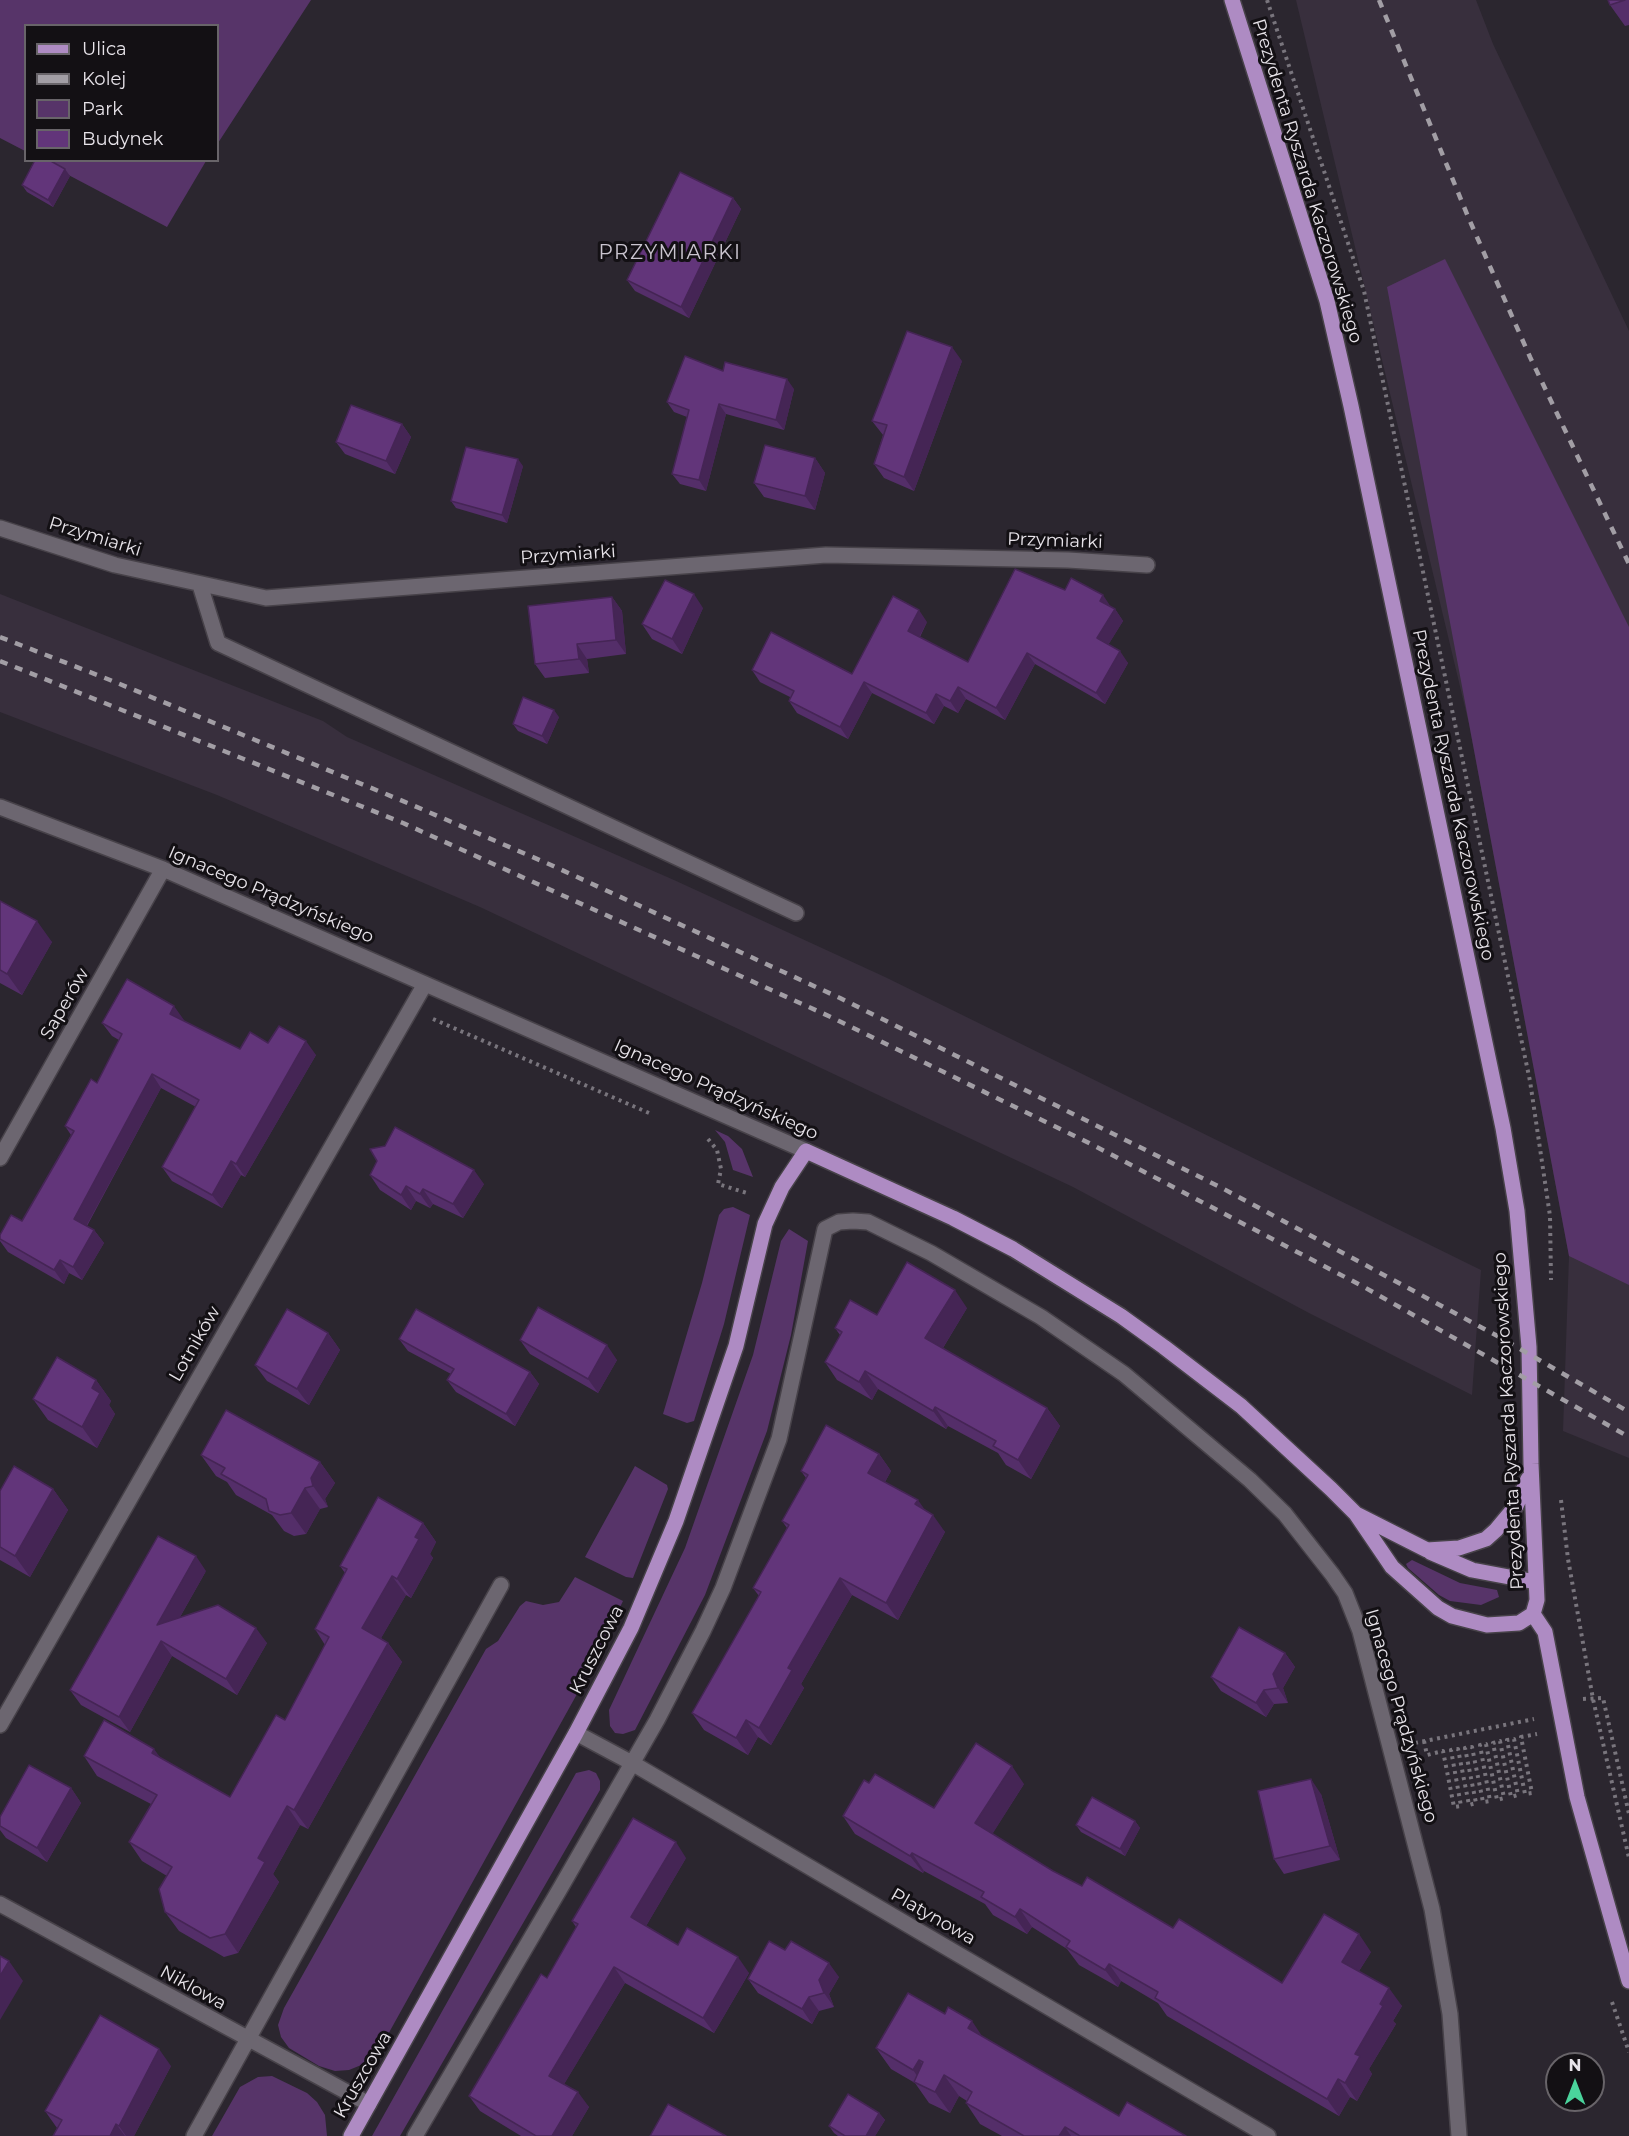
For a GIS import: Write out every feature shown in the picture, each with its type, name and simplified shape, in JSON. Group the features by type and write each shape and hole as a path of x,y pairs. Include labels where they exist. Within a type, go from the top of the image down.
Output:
{"main road":[{"name":"Prezydenta Ryszarda Kaczorowskiego","path":"1232,0 1327,301 1354,417 1503,1128 1517,1211 1529,1347 1530,1464 1537,1600 1533,1614"},
{"name":"Ignacego Prądzyńskiego","path":"806,1151 953,1218 1003,1244 1121,1316 1241,1406 1356,1514 1392,1567 1438,1608 1461,1619 1487,1625 1519,1623 1533,1614"},
{"name":"Kruszcowa","path":"351,2136 576,1733 631,1628 676,1521 736,1346 765,1224 782,1186 806,1151"},
{"path":"1427,1550 1474,1544 1496,1530 1516,1506 1527,1483 1530,1464"},
{"name":"Ignacego Prądzyńskiego","path":"1356,1514 1472,1570 1536,1582"},
{"path":"1533,1614 1545,1632 1577,1797 1629,1981"}],"street":[{"name":"Przymiarki","path":"0,528 115,565 266,598 826,555 1068,560 1148,565"},
{"path":"200,585 218,643 796,913"},
{"name":"Ignacego Prądzyńskiego","path":"0,807 163,869 806,1151"},
{"name":"Saperów","path":"0,1158 163,869"},
{"name":"Lotników","path":"0,1725 425,984"},
{"name":"Ignacego Prądzyńskiego","path":"632,1763 704,1631 723,1588 779,1439 825,1229 839,1222 868,1222 931,1253 1041,1317 1124,1374 1250,1480 1285,1514 1317,1552 1345,1593 1366,1653 1432,1909 1450,2014 1459,2136"},
{"path":"194,2136 249,2041 501,1585"},
{"name":"Platynowa","path":"576,1733 632,1763 1268,2136"},
{"path":"415,2136 632,1763"},
{"name":"Niklowa","path":"0,1904 369,2104"}],"path":[{"path":"1267,0 1364,291 1530,1081 1550,1216 1552,1284"},
{"path":"429,1018 658,1117"},
{"path":"701,1136 712,1141 717,1150 722,1169 718,1184 750,1194"},
{"path":"1560,1493 1568,1559 1593,1699 1629,1858"},
{"path":"1593,1699 1603,1698 1629,1814"},
{"path":"1436,1738 1534,1719"},
{"path":"1424,1741 1427,1755 1443,1751 1454,1807 1461,1806 1451,1750 1458,1749 1469,1805 1476,1803 1465,1748 1472,1747 1483,1802 1490,1801 1480,1745 1486,1744 1497,1800 1504,1798 1493,1743 1500,1742 1511,1797 1518,1796 1507,1740 1514,1738 1525,1794 1532,1792 1521,1737 1537,1734"}],"shaded area":[{"path":"1296,0 1476,0 1493,44 1629,331 1629,1458 1563,1431 1569,1256 1469,724"},
{"path":"0,594 323,721 347,737 674,880 885,977 1481,1270 1472,1395 1309,1313 1073,1187 480,907 217,795 0,712"}],"green space":[{"path":"0,0 311,0 219,141 219,24 24,24 24,150 0,138"},
{"path":"44,162 205,162 167,227"},
{"path":"1445,259 1629,627 1629,1285 1569,1256 1387,287"},
{"path":"715,1130 728,1136 742,1149 753,1177 733,1170 725,1142"},
{"path":"733,1207 750,1215 724,1324 694,1421 687,1423 663,1414 702,1283 719,1215 724,1209"},
{"path":"789,1229 808,1241 791,1335 767,1431 705,1595 635,1730 623,1734 615,1733 610,1726 609,1710 685,1548 753,1355 781,1241"},
{"path":"635,1466 667,1485 668,1489 633,1578 626,1577 585,1557"},
{"path":"1412,1560 1460,1583 1497,1590 1499,1597 1481,1605 1450,1601 1439,1595 1408,1568 1406,1564"},
{"path":"575,1577 623,1601 582,1685 381,2047 371,2061 349,2070 335,2071 319,2066 289,2048 281,2037 278,2025 284,2008 486,1649 498,1641 520,1606 526,1601 543,1605 559,1602"},
{"path":"589,1770 596,1773 600,1781 600,1790 400,2136 372,2136 576,1773"},
{"path":"272,2076 307,2093 317,2102 325,2115 327,2136 212,2136 240,2087 258,2077"}],"building":[{"path":"1608,0 1625,0 1610,5"},
{"path":"34,162 53,162 65,169 48,200 22,185"},
{"path":"680,172 733,198 681,307 627,280"},
{"path":"907,331 952,347 904,477 874,464 887,425 872,421"},
{"path":"685,356 723,371 725,362 787,379 776,420 719,404 699,480 672,474 689,410 667,402"},
{"path":"351,405 402,424 386,461 336,442"},
{"path":"765,445 815,458 805,496 754,483"},
{"path":"466,447 518,459 502,515 451,501"},
{"path":"1015,569 1065,590 1071,578 1103,595 1100,601 1115,609 1097,638 1120,651 1096,693 1027,653 996,708 958,687 950,701 936,694 926,713 864,682 840,727 789,701 794,691 752,670 771,632 852,674 893,596 919,610 908,631 968,662"},
{"path":"665,580 694,594 672,639 642,624"},
{"path":"612,597 616,640 577,644 579,659 535,664 528,606"},
{"path":"523,697 554,710 542,736 513,724"},
{"path":"0,901 37,921 7,974 0,970"},
{"path":"127,979 174,1006 170,1014 240,1049 250,1032 268,1043 279,1026 306,1041 236,1164 231,1161 212,1195 162,1167 199,1100 152,1074 74,1219 94,1230 73,1267 60,1260 54,1270 0,1239 0,1235 11,1215 22,1221 74,1131 65,1126 91,1079 97,1083 122,1034 102,1023"},
{"path":"395,1127 474,1170 453,1204 423,1189 420,1194 406,1186 401,1195 370,1175 377,1161 370,1149 385,1146"},
{"path":"907,1262 955,1290 925,1338 1047,1408 1018,1460 993,1446 996,1441 935,1407 933,1411 865,1371 859,1382 825,1362 842,1332 835,1328 850,1300 877,1315"},
{"path":"538,1307 607,1345 588,1379 520,1340"},
{"path":"287,1309 328,1333 297,1389 255,1365"},
{"path":"416,1309 530,1372 506,1414 447,1380 454,1369 399,1339"},
{"path":"57,1357 96,1380 92,1388 100,1393 82,1427 33,1399"},
{"path":"226,1410 320,1462 311,1478 313,1486 305,1488 291,1513 280,1515 269,1511 266,1499 221,1474 225,1468 201,1455"},
{"path":"826,1425 879,1454 868,1473 918,1500 915,1504 933,1515 886,1603 840,1578 788,1668 792,1670 759,1728 746,1720 736,1738 692,1713 761,1592 753,1588 789,1525 782,1521 808,1475 801,1471"},
{"path":"14,1466 53,1489 15,1556 0,1547 0,1491"},
{"path":"378,1497 423,1523 415,1537 419,1539 397,1579 392,1576 362,1628 388,1643 294,1810 287,1806 258,1858 265,1862 225,1934 210,1938 165,1912 159,1889 172,1867 129,1842 157,1795 84,1756 104,1720 154,1749 152,1753 230,1797 276,1715 285,1720 329,1637 315,1629 347,1569 340,1566"},
{"path":"158,1536 196,1556 157,1625 218,1605 256,1628 226,1679 161,1641 119,1717 70,1690"},
{"path":"1239,1627 1285,1653 1273,1674 1278,1688 1264,1690 1256,1703 1211,1677"},
{"path":"976,1743 1012,1766 975,1823 1082,1886 1087,1877 1173,1928 1179,1919 1282,1983 1324,1914 1359,1934 1342,1962 1389,1988 1380,2004 1383,2006 1355,2054 1360,2056 1345,2083 1338,2079 1327,2099 1155,1998 1158,1992 1109,1964 1105,1970 1066,1947 1070,1941 1020,1909 1015,1917 981,1897 984,1892 912,1853 910,1856 843,1816 864,1780 869,1783 875,1774 934,1808"},
{"path":"29,1765 71,1788 37,1848 0,1826 0,1817"},
{"path":"1311,1779 1330,1846 1274,1859 1258,1791"},
{"path":"1092,1797 1135,1821 1120,1849 1076,1825"},
{"path":"633,1818 676,1842 631,1917 678,1945 687,1928 738,1957 703,2018 614,1967 549,2076 578,2092 552,2136 536,2136 469,2096 541,1974 547,1978 578,1924 572,1921"},
{"path":"769,1941 785,1950 791,1941 829,1963 819,1980 824,1993 809,1997 802,2009 748,1979"},
{"path":"0,1956 9,1961 0,1976"},
{"path":"908,1993 945,2014 948,2007 972,2021 968,2028 1119,2116 1127,2102 1186,2136 1080,2136 1065,2127 1059,2136 1024,2136 966,2103 972,2092 944,2075 935,2092 914,2082 923,2062 919,2060 913,2070 876,2048"},
{"path":"100,2015 159,2049 119,2126 116,2124 110,2136 53,2136 62,2120 45,2111"},
{"path":"848,2094 879,2113 866,2136 845,2136 829,2126"},
{"path":"668,2104 726,2136 650,2136"}],"railway":[{"path":"1379,0 1469,219 1530,357 1629,564"},
{"path":"0,637 410,804 551,865 840,998 1222,1188 1503,1339 1629,1412"},
{"path":"0,661 403,823 833,1018 1093,1145 1364,1287 1629,1437"}],"district":[{"name":"PRZYMIARKI","path":"670,253"}]}
